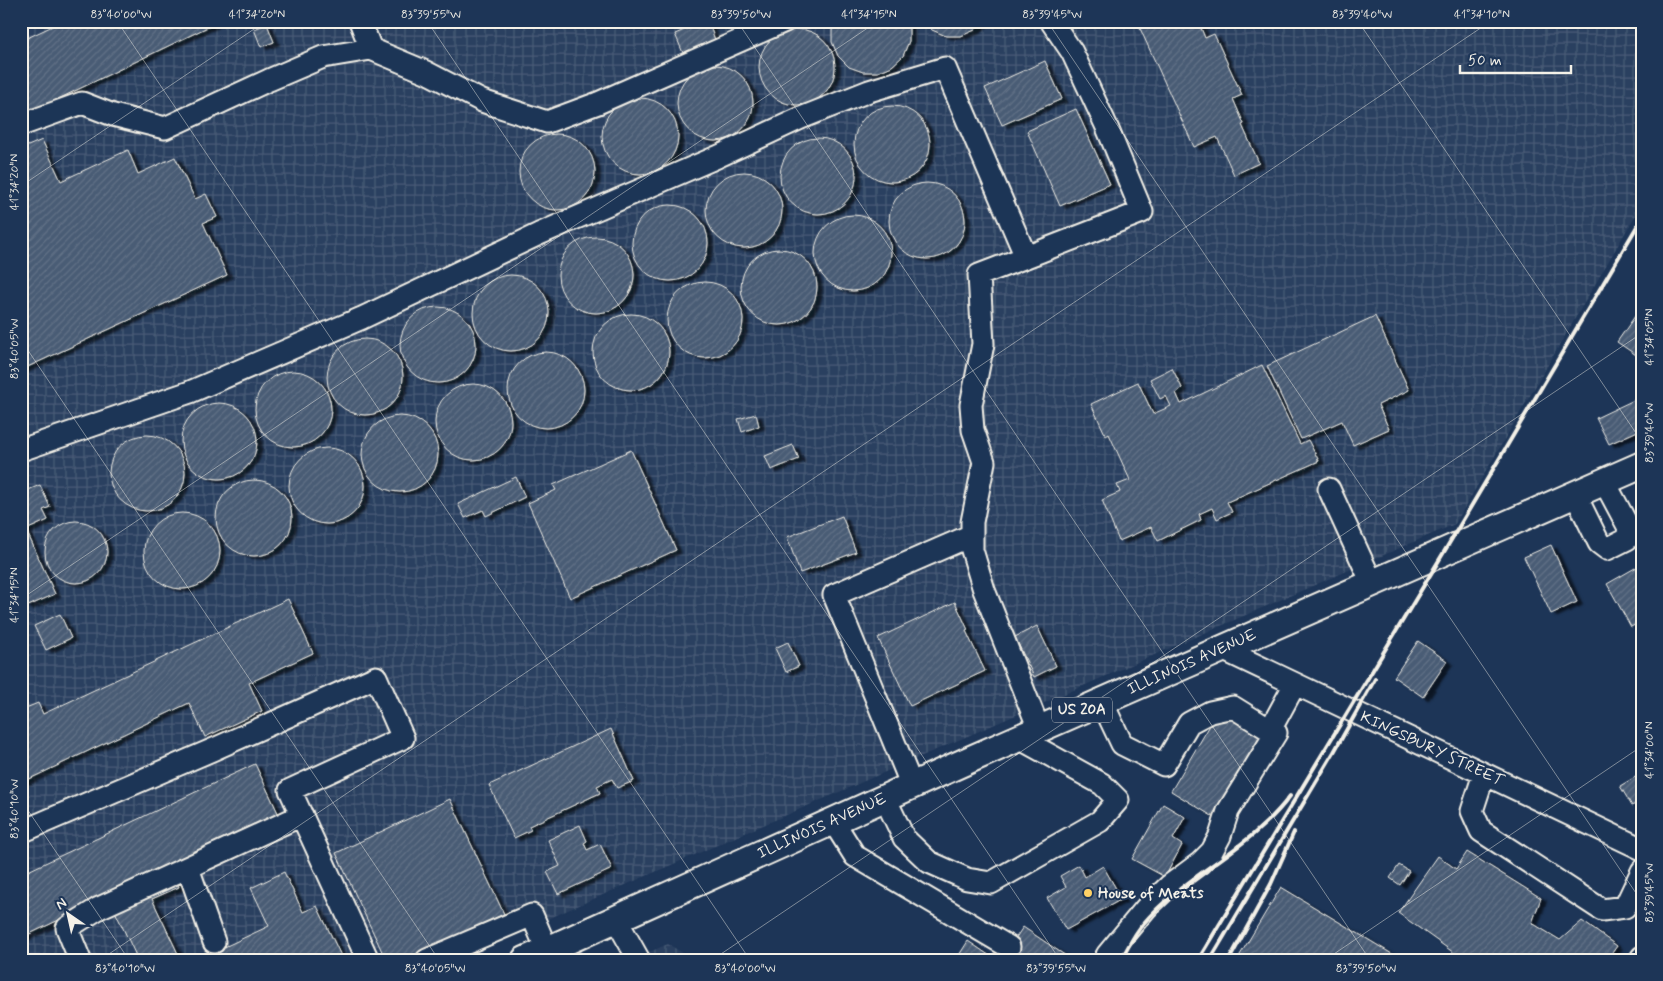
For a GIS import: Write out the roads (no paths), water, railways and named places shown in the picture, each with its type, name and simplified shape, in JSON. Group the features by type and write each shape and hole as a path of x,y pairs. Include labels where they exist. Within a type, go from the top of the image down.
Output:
{"main road":[{"name":"ILLINOIS AVENUE","path":"536,955 884,798 1642,465"}],"street":[{"path":"360,21 371,49"},
{"path":"21,125 82,103 113,116 165,128 323,57 371,49 426,72 482,101 547,122 598,104 785,21"},
{"path":"884,798 904,838 929,862 968,879 991,883 1100,820 1118,800 1102,784 1029,734 975,562 972,535 972,522 984,462 973,430 971,405 983,344 978,276 1142,212 1106,125 1072,52 1051,21"},
{"path":"21,450 190,392 362,318 539,234 717,157 801,118 869,91 945,68 1026,257"},
{"path":"1575,494 1599,543 1607,549 1628,539 1629,528 1604,481"},
{"path":"1329,488 1372,583"},
{"path":"912,786 834,595 972,535"},
{"name":"KINGSBURY STREET","path":"1222,649 1642,849"},
{"path":"21,832 204,754 376,677 403,738 290,790 368,960"},
{"path":"1270,730 1295,684"},
{"path":"1102,702 1122,744 1164,765 1189,723 1210,712 1233,708 1276,733 1228,811 1220,836 1212,851 1200,863 1169,886 1146,908 1107,955"},
{"path":"1484,774 1472,811 1481,831 1602,910 1624,907 1642,871"},
{"path":"80,960 67,928 100,908 302,815"},
{"path":"833,821 855,856 1009,947"},
{"path":"188,868 214,942"},
{"path":"427,960 532,915 536,955"},
{"path":"616,919 639,960"}],"railway":[{"path":"1198,960 1444,552 1642,218"},
{"path":"1210,960 1334,752 1375,679"},
{"path":"1121,960 1140,928 1160,906 1257,831 1290,796"},
{"path":"1229,960 1271,884 1294,832"}],"place":[{"name":"House of Meats","path":"1088,893"}]}
